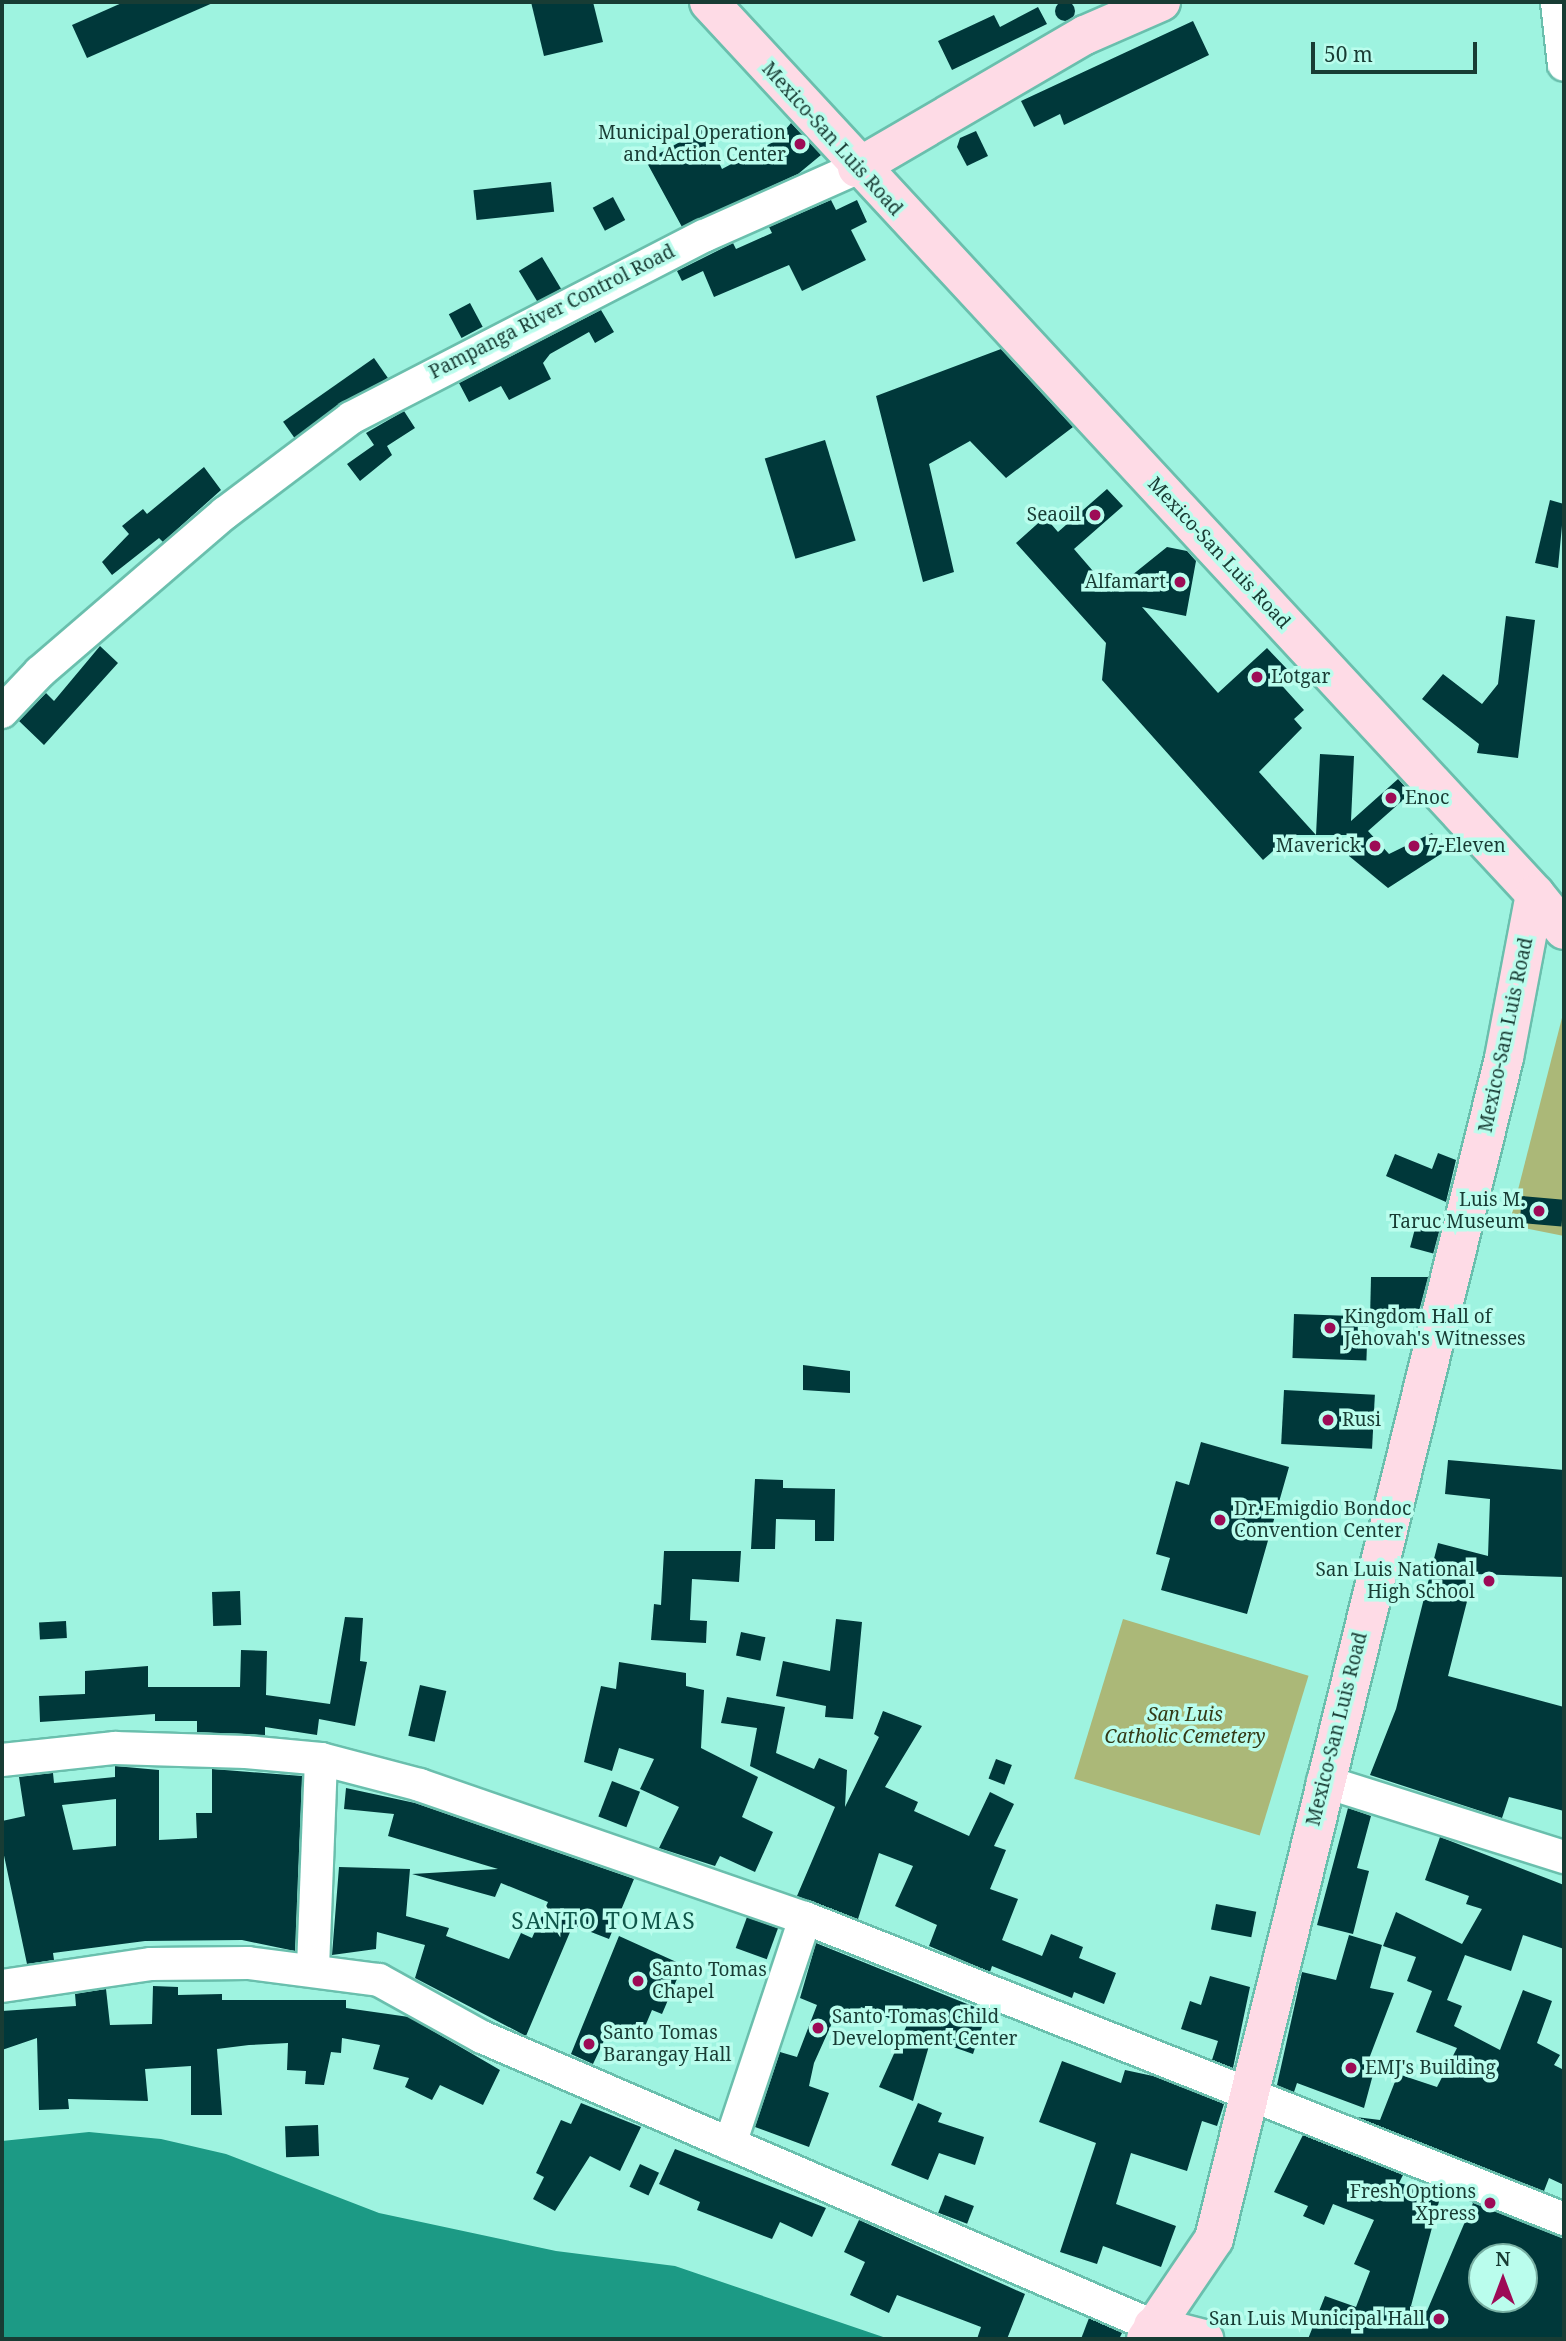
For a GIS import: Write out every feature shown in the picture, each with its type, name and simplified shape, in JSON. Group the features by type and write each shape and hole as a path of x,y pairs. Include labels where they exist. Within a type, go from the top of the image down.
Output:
{"main road":[{"name":"Mexico-San Luis Road","path":"709,2 857,168 1535,894 1504,1058 1323,1781 1214,2239 1149,2332"},
{"name":"Pampanga River Control Road","path":"857,168 1085,35 1161,2"},
{"path":"1535,894 1564,929"},
{"path":"1149,2332 1204,2339"}],"street":[{"path":"1557,2 1564,65"},
{"name":"Pampanga River Control Road","path":"2,712 40,672 225,513 351,418 704,236 857,168"},
{"path":"2,1760 115,1748 321,1759 564,1831 805,1918 1564,2219"},
{"path":"313,1968 321,1759"},
{"path":"1323,1781 1564,1857"},
{"path":"730,2144 805,1918"},
{"path":"2,1986 151,1964 313,1968 379,1980 482,2037 730,2144 1149,2332"}],"green space":[{"path":"1564,1010 1564,1236 1509,1225"},
{"name":"San Luis Catholic Cemetery","path":"1123,1619 1309,1676 1260,1835 1074,1779"}],"shaded area":[{"path":"89,2132 161,2139 226,2154 379,2213 556,2251 675,2266 889,2339 2,2339 2,2141"}],"building":[{"path":"1061,1 1069,1 1075,11 1069,21 1061,21 1055,15 1055,7"},
{"path":"124,2 215,2 87,58 72,25"},
{"path":"531,2 593,2 603,42 544,56"},
{"path":"1038,7 1047,24 952,70 938,41 994,15 1000,27"},
{"path":"1193,21 1209,55 1064,125 1060,114 1034,127 1021,101"},
{"path":"791,123 821,155 798,174 682,227 646,161 703,129 722,169 777,140"},
{"path":"976,131 988,156 967,166 957,147 960,138"},
{"path":"551,182 554,212 477,220 473,190"},
{"path":"613,197 625,220 605,231 593,208"},
{"path":"831,200 836,210 857,200 867,222 851,230 866,260 802,291 789,265 714,297 703,271 682,281 677,271 733,243 736,249 772,233 769,227"},
{"path":"542,257 561,289 538,303 519,271"},
{"path":"470,303 483,327 461,338 449,314"},
{"path":"601,310 614,332 595,343 589,332 550,354 543,363 551,379 509,400 501,386 469,402 459,383"},
{"path":"1001,349 1073,427 1006,478 970,441 929,464 954,572 923,582 876,396"},
{"path":"374,358 388,378 297,441 283,422"},
{"path":"404,411 415,428 387,446 392,455 360,481 347,464 374,445 366,433"},
{"path":"825,440 856,540 795,559 765,458"},
{"path":"204,467 221,490 163,542 159,538 112,575 102,562 129,534 122,526 143,509 147,514"},
{"path":"1107,489 1123,506 1074,549 1111,592 1167,547 1187,551 1196,561 1186,616 1142,607 1218,693 1267,648 1287,669 1276,679 1304,710 1294,719 1302,728 1259,772 1316,835 1291,835 1263,860 1102,680 1106,643 1016,543 1045,517 1058,532"},
{"path":"1550,500 1564,504 1558,568 1535,563"},
{"path":"1506,616 1535,620 1518,758 1477,753 1479,744 1422,699 1443,674 1482,704 1498,684"},
{"path":"100,646 118,663 44,745 19,721 46,693 54,701"},
{"path":"1320,754 1354,756 1351,821 1398,779 1411,793 1368,831 1389,854 1432,833 1444,852 1388,888 1349,856 1353,835 1316,835"},
{"path":"1438,1153 1456,1160 1446,1202 1386,1176 1395,1154 1432,1169"},
{"name":"Luis M. Taruc Museum","path":"1522,1196 1564,1200 1561,1227 1520,1223"},
{"path":"1416,1225 1439,1231 1433,1253 1410,1247"},
{"path":"1371,1277 1428,1277 1417,1319 1370,1319"},
{"name":"Kingdom Hall of Jehovah's Witnesses","path":"1294,1314 1368,1317 1366,1361 1292,1358"},
{"path":"803,1365 850,1371 850,1393 803,1390"},
{"name":"Rusi","path":"1284,1390 1375,1395 1372,1449 1281,1444"},
{"name":"Dr. Emigdio Bondoc Convention Center","path":"1201,1442 1289,1467 1247,1614 1161,1590 1170,1558 1156,1554 1176,1481 1189,1485"},
{"path":"1448,1460 1564,1470 1564,1577 1474,1574 1448,1676 1564,1707 1564,1811 1509,1797 1502,1818 1370,1775 1396,1709 1438,1543 1488,1556 1490,1499 1445,1494"},
{"path":"755,1479 783,1480 783,1488 835,1489 834,1541 815,1541 815,1520 776,1519 775,1549 751,1549"},
{"path":"664,1551 741,1551 739,1582 692,1579 690,1620 707,1621 706,1643 651,1640 654,1604 661,1605"},
{"path":"240,1591 241,1625 213,1626 212,1592"},
{"path":"345,1617 363,1618 360,1661 367,1662 355,1726 319,1719 317,1735 265,1727 265,1735 197,1732 197,1721 155,1721 155,1714 40,1722 39,1696 85,1694 85,1671 148,1666 148,1687 240,1687 241,1650 267,1651 266,1695 330,1704"},
{"path":"836,1619 862,1622 853,1719 825,1717 826,1706 776,1696 783,1661 830,1671"},
{"path":"66,1621 67,1638 40,1639 39,1622"},
{"path":"741,1632 765,1637 760,1661 736,1655"},
{"path":"619,1662 686,1673 686,1686 704,1690 701,1748 758,1777 742,1817 773,1832 755,1872 720,1856 715,1866 659,1848 679,1807 640,1789 654,1759 619,1748 612,1771 584,1762 601,1686 616,1689"},
{"path":"420,1685 446,1691 435,1742 408,1736"},
{"path":"727,1697 785,1707 776,1753 814,1769 819,1758 847,1770 845,1807 879,1737 874,1734 883,1711 922,1726 885,1787 918,1802 914,1811 969,1836 990,1792 1014,1804 994,1846 1006,1850 990,1889 1018,1899 1002,1940 1042,1956 1051,1934 1083,1947 1079,1958 1116,1973 1104,2004 1074,1992 1072,1998 992,1966 990,1972 929,1946 937,1925 895,1906 913,1866 879,1853 858,1919 797,1896 835,1807 750,1766 757,1728 721,1723"},
{"path":"996,1759 1012,1765 1004,1785 988,1779"},
{"path":"115,1766 159,1770 159,1840 197,1838 196,1813 212,1813 212,1769 302,1776 295,1951 242,1940 145,1941 53,1953 54,1960 27,1964 2,1846 2,1821 25,1816 19,1777 53,1773 54,1783 115,1777","holes":["116,1799 116,1846 73,1850 62,1805"]},
{"path":"612,1781 640,1792 626,1827 598,1816"},
{"path":"346,1788 415,1803 634,1879 609,1939 573,1925 526,2036 415,1978 425,1945 377,1932 376,1949 332,1955 339,1867 410,1869 406,1916 449,1928 446,1936 509,1959 521,1933 532,1938 548,1902 501,1883 495,1897 412,1874 498,1869 388,1836 394,1814 344,1809"},
{"path":"1348,1808 1371,1816 1357,1868 1369,1871 1353,1934 1317,1925"},
{"path":"1440,1837 1564,1885 1564,1949 1523,1935 1511,1971 1465,1955 1447,2000 1462,2006 1454,2026 1500,2050 1523,1990 1552,2001 1537,2043 1560,2055 1554,2065 1564,2070 1564,2185 1549,2178 1544,2191 1356,2117 1380,2120 1398,2074 1437,2087 1457,2048 1416,2032 1432,1991 1407,1981 1416,1957 1383,1946 1396,1912 1462,1944 1482,1909 1466,1904 1469,1896 1425,1880"},
{"path":"1216,1904 1256,1912 1251,1937 1211,1930"},
{"path":"747,1917 778,1928 767,1959 736,1948"},
{"path":"1349,1935 1382,1945 1370,1988 1394,1993 1367,2064 1375,2067 1364,2108 1297,2083 1294,2092 1277,2085 1302,1972 1336,1980"},
{"name":"Santo Tomas Chapel","path":"619,1936 683,1965 662,2014 652,2010 641,2036 610,2028 593,2064 571,2054"},
{"path":"816,1943 987,2012 973,2054 931,2039 913,2101 879,2087 907,2025 861,2007 856,2019 837,2012 814,2063 809,2086 829,2093 809,2147 755,2127 780,2052 797,2057 817,2005 800,1998"},
{"path":"1210,1976 1250,1987 1233,2068 1212,2060 1218,2041 1181,2029 1190,2001 1201,2005"},
{"path":"153,1986 178,1987 178,1995 222,1994 222,2000 346,2000 346,2008 409,2017 500,2070 483,2105 440,2085 432,2100 405,2087 409,2078 373,2069 380,2045 342,2038 341,2053 331,2052 324,2085 305,2084 306,2071 287,2070 288,2043 249,2045 217,2049 222,2115 191,2115 191,2066 145,2069 148,2101 68,2099 69,2109 39,2110 37,2038 2,2050 2,2011 76,2006 75,1994 106,1989 110,2025 152,2024"},
{"path":"1062,2061 1121,2083 1125,2070 1153,2076 1224,2104 1217,2126 1202,2121 1187,2171 1131,2153 1116,2204 1176,2226 1161,2267 1103,2246 1097,2264 1060,2252 1096,2143 1039,2122"},
{"path":"581,2103 641,2127 620,2171 590,2156 555,2211 533,2199 544,2177 536,2173 561,2120 571,2124"},
{"path":"918,2103 942,2113 938,2122 984,2137 975,2165 939,2153 928,2180 891,2165"},
{"path":"318,2125 319,2156 286,2157 285,2126"},
{"path":"1303,2135 1403,2175 1399,2183 1441,2194 1411,2306 1427,2311 1473,2203 1564,2239 1564,2339 1308,2339 1325,2296 1356,2307 1370,2271 1354,2264 1374,2220 1333,2204 1324,2225 1303,2216 1308,2206 1274,2192"},
{"path":"675,2149 826,2208 812,2237 780,2222 772,2239 697,2210 700,2202 659,2184"},
{"path":"640,2164 659,2173 648,2196 629,2187"},
{"path":"945,2195 974,2206 967,2224 938,2213"},
{"path":"859,2220 1025,2294 1007,2339 977,2339 981,2327 897,2295 889,2313 850,2295 865,2262 844,2252"},
{"path":"1089,2318 1122,2333 1119,2339 1081,2339"}],"place":[{"name":"Municipal Operation and Action Center","path":"800,144"},
{"name":"Seaoil","path":"1095,515"},
{"name":"Alfamart","path":"1180,582"},
{"name":"Lotgar","path":"1257,677"},
{"name":"Enoc","path":"1391,798"},
{"name":"Maverick","path":"1375,846"},
{"name":"7-Eleven","path":"1414,846"},
{"name":"Luis M. Taruc Museum","path":"1539,1211"},
{"name":"Kingdom Hall of Jehovah's Witnesses","path":"1330,1328"},
{"name":"Rusi","path":"1328,1420"},
{"name":"Dr. Emigdio Bondoc Convention Center","path":"1220,1520"},
{"name":"San Luis National High School","path":"1489,1581"},
{"name":"Santo Tomas Chapel","path":"638,1981"},
{"name":"Santo Tomas Child Development Center","path":"818,2028"},
{"name":"Santo Tomas Barangay Hall","path":"589,2044"},
{"name":"EMJ's Building","path":"1351,2068"},
{"name":"Fresh Options Xpress","path":"1490,2203"},
{"name":"San Luis Municipal Hall","path":"1439,2319"}],"district":[{"name":"SANTO TOMAS","path":"604,1920"}]}
